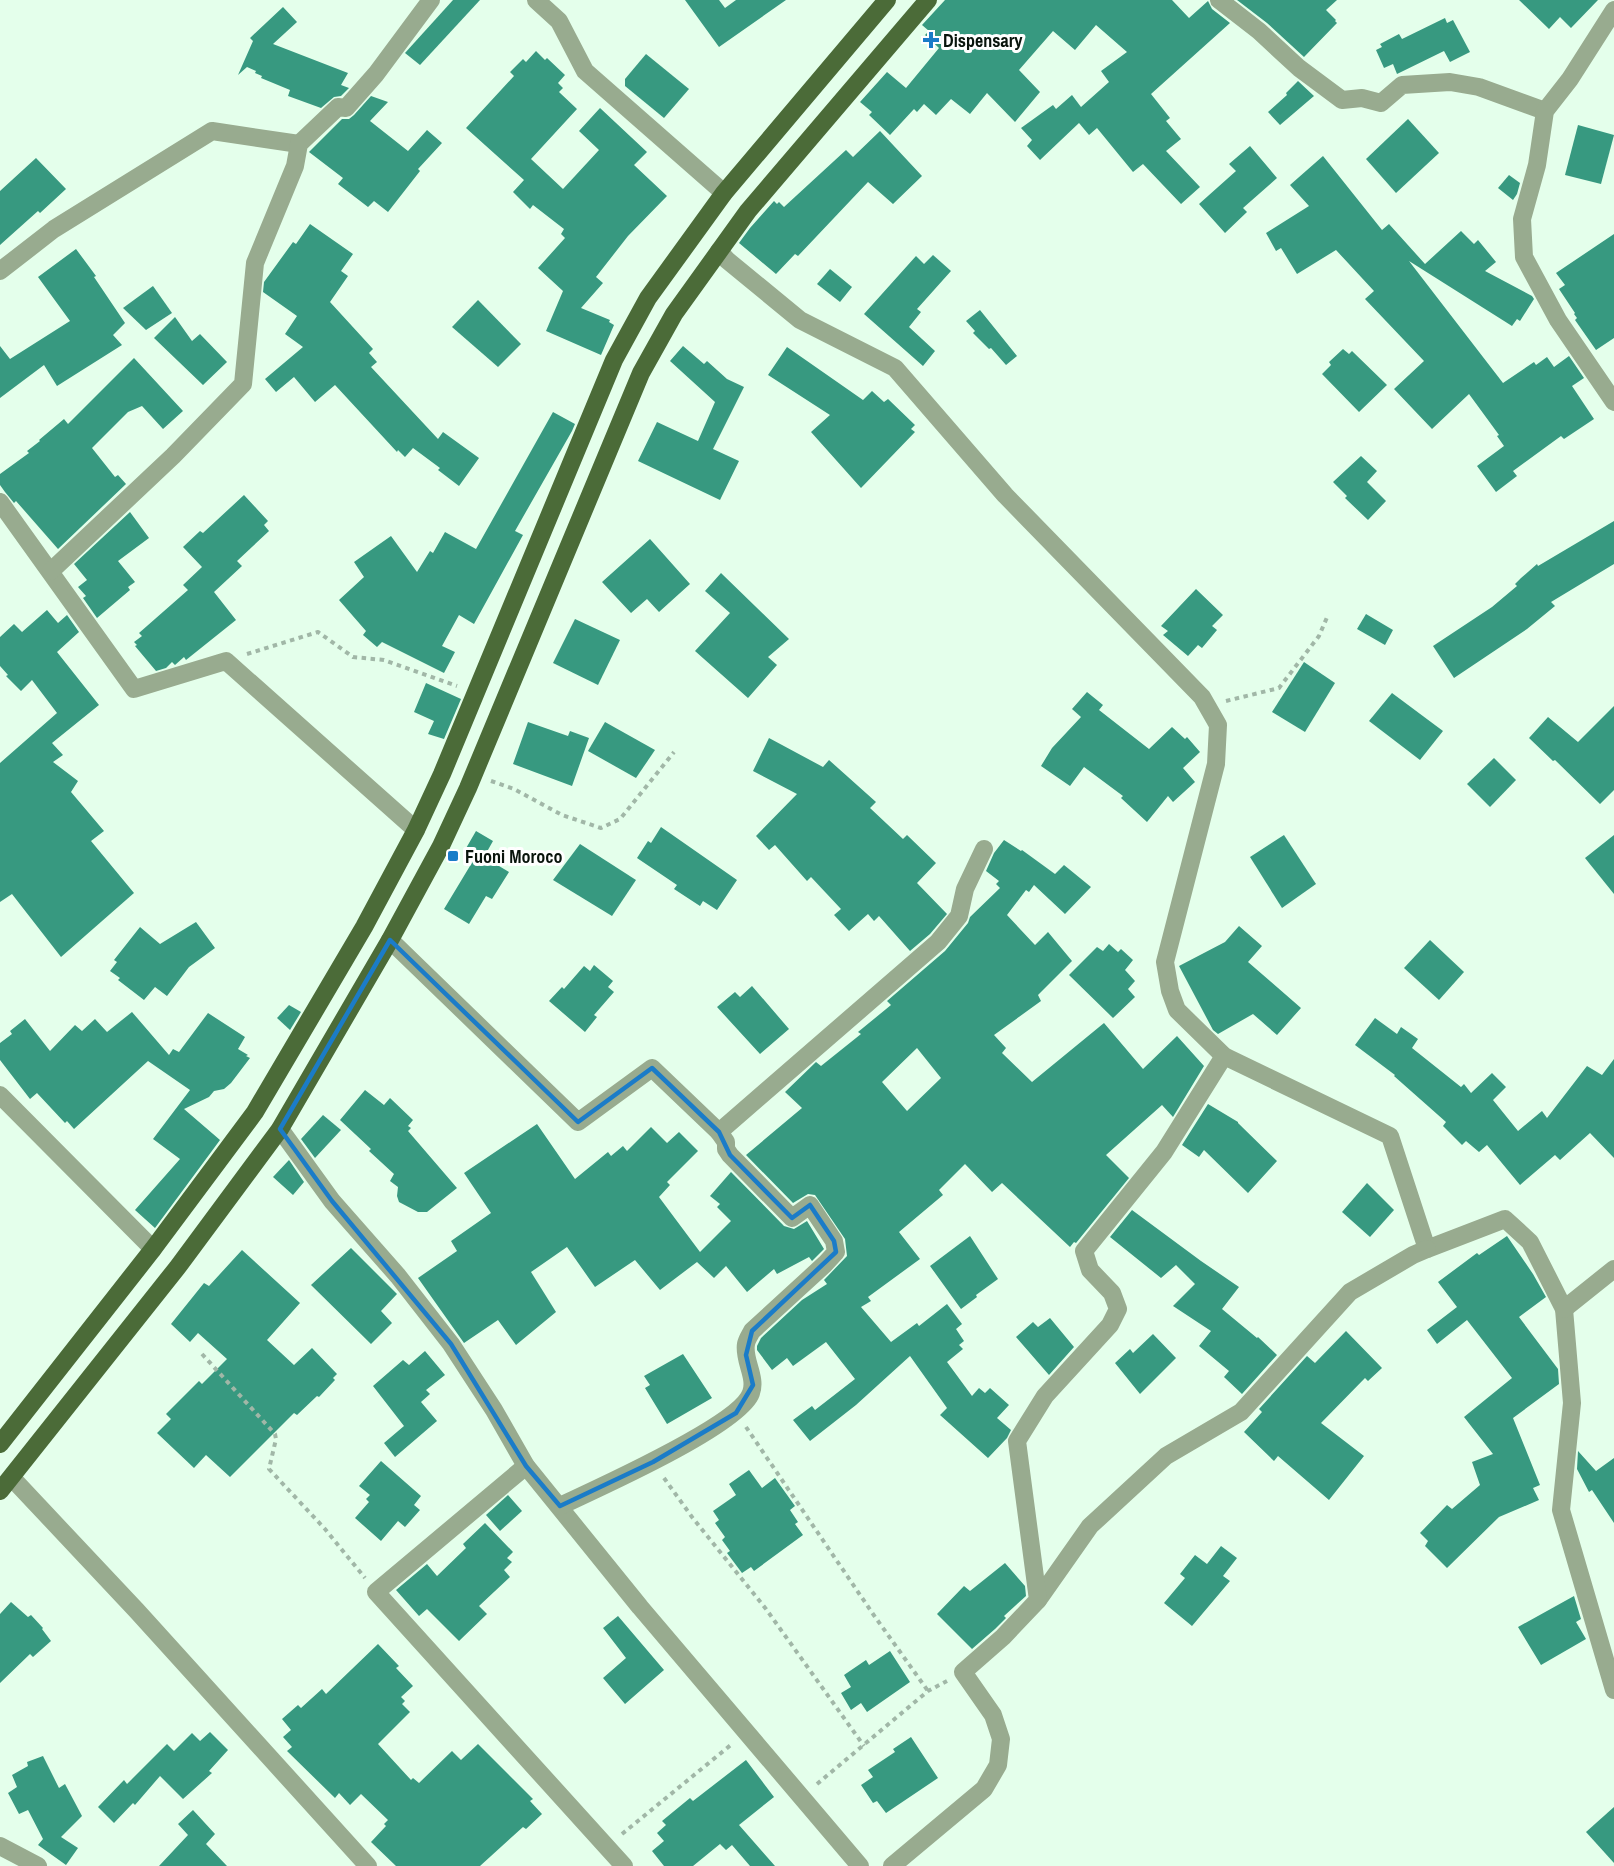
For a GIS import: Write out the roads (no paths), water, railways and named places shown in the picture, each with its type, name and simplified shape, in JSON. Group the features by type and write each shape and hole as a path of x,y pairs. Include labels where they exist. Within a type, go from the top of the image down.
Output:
{"main road":[{"path":"0,1444 153,1249 255,1112 364,927 416,830 614,360 648,298 724,193 887,0"},
{"path":"6,1484 177,1268 280,1129 390,940 441,846 468,788 641,373 674,314 748,212 928,0"}],"street":[{"path":"51,571 173,456 243,384 255,263 295,166 299,144 338,107 346,108 376,74 432,0"},
{"path":"536,0 559,21 585,71 724,193"},
{"path":"1219,0 1259,31 1299,68 1342,100 1362,98 1382,103 1402,85 1450,82 1487,89 1545,111"},
{"path":"1614,10 1570,79 1545,111 1537,165 1522,219 1524,257 1558,320 1614,402"},
{"path":"0,271 54,229 212,131 299,144"},
{"path":"719,251 800,320 895,368 1005,495 1202,697 1218,725 1216,764 1165,962 1170,991 1177,1010 1224,1056 1390,1137 1427,1249"},
{"path":"0,502 134,689 226,661 416,830"},
{"path":"719,1132 938,942 959,915 965,889 984,849"},
{"path":"390,940 578,1122 652,1068 719,1132 726,1142 726,1149 730,1155 792,1218 810,1205 834,1241 836,1252 752,1331 746,1343 746,1355 753,1385 751,1395 736,1413 653,1462 560,1506"},
{"path":"1038,1600 1017,1441 1045,1396 1110,1324 1118,1309 1112,1293 1090,1270 1084,1251 1164,1152 1224,1056"},
{"path":"0,1095 153,1249"},
{"path":"280,1129 332,1201 398,1275 451,1344 494,1410 526,1466 640,1607 860,1866"},
{"path":"892,1866 984,1789 998,1765 1001,1739 993,1715 963,1672 1038,1600 1090,1526 1166,1456 1241,1412 1350,1292 1413,1255 1505,1219 1530,1242 1564,1309 1572,1403 1561,1510 1614,1690"},
{"path":"1564,1309 1614,1269"},
{"path":"526,1466 376,1592 624,1866"},
{"path":"6,1484 136,1611 368,1866"},
{"path":"0,1846 38,1866"}],"place":[{"name":"Dispensary","path":"931,40"},
{"name":"Fuoni Moroco","path":"453,856"}]}
